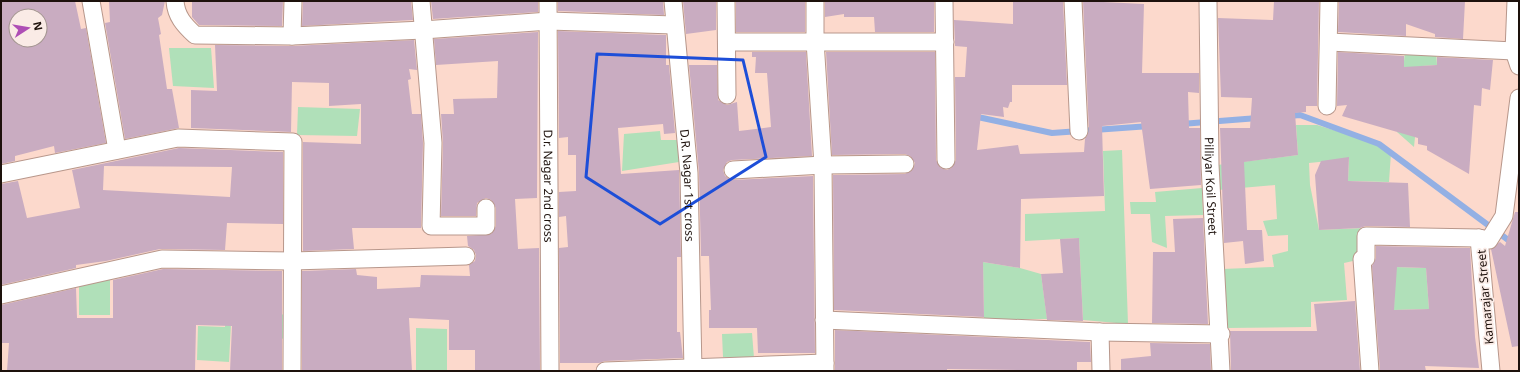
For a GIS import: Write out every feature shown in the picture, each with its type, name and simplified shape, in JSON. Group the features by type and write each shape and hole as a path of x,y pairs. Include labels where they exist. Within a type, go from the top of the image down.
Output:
{"street":[{"path":"91,1 117,150"},
{"path":"175,1 176,11 184,26 195,36 292,36 423,30 549,21 674,25"},
{"path":"292,1 292,36"},
{"path":"421,1 433,143 431,226 486,226 486,208"},
{"name":"D.r. Nagar 2nd cross","path":"548,1 550,371"},
{"name":"D.R. Nagar 1st cross","path":"673,1 674,25 689,173 693,370"},
{"path":"726,1 727,95"},
{"path":"605,371 825,367 823,165 814,41 815,1"},
{"path":"944,1 946,42 946,160"},
{"path":"1073,1 1079,131"},
{"name":"Pilliyar Koil Street","path":"1208,1 1210,165 1222,371"},
{"path":"1327,106 1330,42 1329,1"},
{"path":"1330,42 1517,59 1516,1"},
{"path":"727,42 946,42"},
{"name":"Kamarajar Street","path":"1491,371 1484,239 1504,216 1519,98"},
{"path":"1,174 178,138 293,142 292,371"},
{"path":"733,170 823,165 906,164"},
{"path":"1370,371 1362,259 1366,258 1366,236 1484,239"},
{"path":"1,295 162,260 292,261 466,256"},
{"path":"824,320 1100,332 1221,334"},
{"path":"1100,332 1101,371"}],"highlighted area":[{"path":"597,54 743,60 766,157 660,224 586,177"}],"green space":[{"path":"169,48 211,48 214,88 173,86"},
{"path":"1405,51 1436,51 1437,65 1422,66 1414,147 1397,132"},
{"path":"298,107 360,109 357,136 297,135"},
{"path":"1296,125 1317,125 1379,144 1391,153 1389,182 1348,181 1349,159 1309,163 1310,185 1319,230 1364,228 1362,259 1344,263 1347,300 1311,302 1311,327 1226,328 1222,269 1274,267 1272,255 1288,251 1288,235 1268,236 1263,221 1277,219 1275,185 1218,190 1217,165 1298,155"},
{"path":"660,131 661,140 679,140 679,162 622,171 624,134"},
{"path":"1122,150 1128,324 1083,320 1079,238 1025,241 1025,214 1105,211 1103,151"},
{"path":"1202,188 1203,215 1165,216 1167,248 1152,242 1150,214 1131,214 1130,202 1156,202 1155,192"},
{"path":"983,262 1020,268 1041,274 1047,319 984,319"},
{"path":"1395,267 1426,268 1429,309 1394,310"},
{"path":"110,276 110,315 79,315 79,283"},
{"path":"225,305 286,315 285,340 276,335 231,324 229,362 197,360 198,326 225,327"},
{"path":"416,328 447,329 447,371 416,371"},
{"path":"752,333 754,358 723,357 722,334"}],"building":[{"path":"1,1 75,1 81,29 86,28 106,143 55,153 54,146 15,156 15,161 1,164"},
{"path":"109,1 165,1 162,15 158,18 161,34 159,35 167,89 172,89 179,128 125,139 105,23 110,22"},
{"path":"192,1 283,1 282,26 199,25 192,17"},
{"path":"303,1 411,1 413,20 302,26"},
{"path":"431,1 538,1 538,12 433,19"},
{"path":"558,1 663,1 664,15 558,11"},
{"path":"683,1 716,1 716,30 686,34"},
{"path":"736,1 805,1 805,32 736,32"},
{"path":"825,1 934,1 934,32 875,32 874,17 844,17 844,14 825,17"},
{"path":"1013,1 1063,1 1067,85 1012,85 1012,102 1010,102 1008,108 1003,107 1004,117 981,114 977,150 1018,145 1020,154 1084,152 1085,139 1089,131 1083,1 1144,4 1142,73 1199,73 1199,93 1188,92 1189,128 1200,128 1201,185 1150,189 1141,122 1102,126 1104,196 1021,199 1020,268 983,262 984,317 834,310 833,175 905,174 913,169 915,163 910,156 905,154 832,155 826,52 935,52 936,160 941,168 947,170 951,168 956,160 955,77 965,77 967,47 955,46 954,20 1013,24"},
{"path":"1274,1 1319,1 1317,106 1306,106 1306,112 1295,113 1298,155 1244,162 1247,230 1262,230 1264,261 1245,264 1243,241 1224,243 1220,128 1250,128 1252,98 1221,97 1218,18 1273,20"},
{"path":"1339,1 1465,1 1463,39 1435,37 1435,34 1406,24 1406,36 1338,32"},
{"path":"558,31 666,35 666,65 669,65 675,133 664,134 663,124 618,128 621,174 679,170 681,257 677,257 677,332 680,332 683,358 605,361 599,363 560,363 559,248 568,247 566,216 559,217 559,192 576,191 576,155 568,155 568,137 559,138"},
{"path":"538,32 537,198 515,199 518,249 539,248 540,371 475,371 475,350 449,350 449,320 409,318 412,371 302,371 302,271 356,269 357,275 377,277 377,289 420,287 421,275 470,276 469,265 475,261 476,255 474,250 468,246 467,236 491,234 496,226 496,208 491,200 486,198 477,203 476,216 441,216 443,143 441,114 454,114 453,99 497,98 498,61 436,65 434,39"},
{"path":"414,40 417,70 409,69 411,79 408,80 412,114 421,114 423,143 421,228 352,228 354,249 303,251 303,142 361,144 361,104 329,106 329,83 292,82 291,132 191,128 191,90 217,91 215,45 292,46"},
{"path":"752,52 806,52 812,156 732,160 727,162 723,170 725,176 733,180 813,176 815,353 758,353 757,328 709,328 709,310 711,310 709,256 701,256 699,172 689,65 717,65 718,100 727,105 737,102 739,131 771,127 767,73 755,73 756,57 752,57"},
{"path":"1338,52 1404,56 1404,67 1437,65 1437,57 1493,60 1490,90 1482,88 1481,106 1474,105 1469,174 1427,150 1427,146 1418,144 1418,138 1342,116 1347,105 1337,106"},
{"path":"179,148 283,152 283,224 227,223 225,250 160,249 106,261 76,265 76,268 1,285 1,184 18,181 27,218 80,208 72,170","holes":["104,166 232,167 230,197 103,190"]},
{"path":"1349,157 1348,181 1408,183 1410,227 1366,226 1360,228 1319,230 1315,175 1321,161"},
{"path":"1515,212 1519,212 1519,346 1512,347 1491,249 1500,242 1505,246"},
{"path":"1203,218 1208,324 1152,323 1153,252 1175,252 1173,219"},
{"path":"1079,238 1083,321 1047,320 1041,274 1063,273 1060,239"},
{"path":"1376,246 1470,248 1475,337 1479,368 1425,366 1426,371 1380,371 1372,266 1376,258","holes":["1397,267 1426,268 1429,309 1394,310"]},
{"path":"163,269 282,271 282,371 230,371 232,326 196,325 195,371 7,371 9,343 1,343 1,305 76,288 77,318 113,318 113,280"},
{"path":"1355,301 1360,371 1231,371 1230,331 1317,331 1314,304"},
{"path":"835,330 1090,342 1091,362 1077,362 1077,371 947,369 947,371 835,371"},
{"path":"1150,343 1210,344 1211,371 1121,371 1121,359 1151,356"}],"waterway":[{"path":"1289,116 1300,115 1379,144 1519,248"},
{"path":"973,116 1052,133 1150,126"},
{"path":"1181,124 1258,118"}]}
